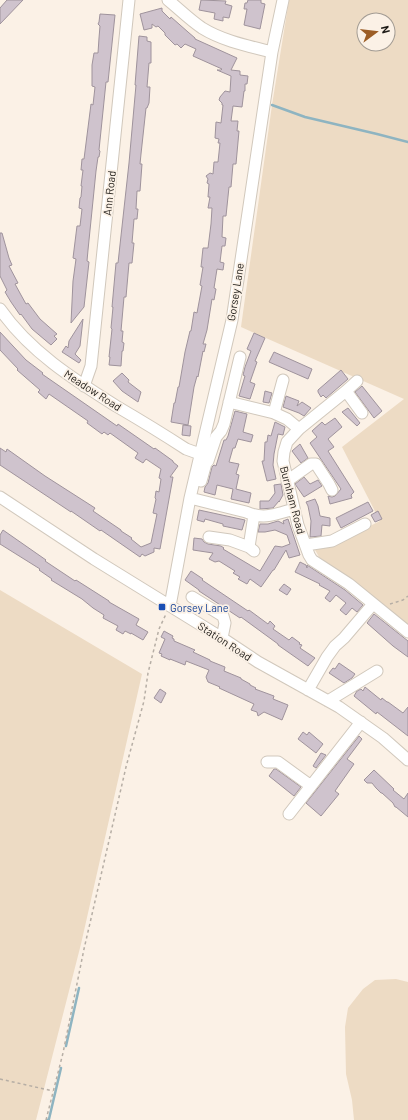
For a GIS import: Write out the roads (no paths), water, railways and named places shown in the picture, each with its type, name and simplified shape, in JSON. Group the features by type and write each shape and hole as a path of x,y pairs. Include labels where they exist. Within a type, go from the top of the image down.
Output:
{"street":[{"name":"Ann Road","path":"84,386 91,366 130,0"},
{"path":"168,0 201,28 241,44 272,52"},
{"name":"Gorsey Lane","path":"170,606 190,498 204,457 232,320 272,52 283,0"},
{"name":"Meadow Road","path":"0,309 17,331 30,344 84,386 186,448 204,457"},
{"path":"200,484 206,463 204,457 224,424 240,357"},
{"path":"274,413 283,380"},
{"name":"Burnham Road","path":"357,381 299,429 286,442 283,461 287,481 298,525 312,560 349,584 408,632"},
{"path":"346,391 362,413"},
{"path":"229,402 274,413 287,419 299,429"},
{"path":"287,481 314,463 324,475 332,490"},
{"name":"Station Road","path":"0,497 94,559 258,662 339,707 383,738 408,760"},
{"path":"190,498 254,515 271,516 294,509"},
{"path":"209,537 230,540 252,549 254,515"},
{"path":"306,545 332,541 365,524"},
{"path":"192,597 223,616 226,623 222,638"},
{"path":"308,690 335,646 344,638 373,604"},
{"path":"328,701 377,671"},
{"path":"289,814 361,722"},
{"path":"267,762 278,762 311,786"}],"waterway":[{"path":"272,105 305,117 408,142"},
{"path":"66,1046 79,988"},
{"path":"47,1120 49,1119 61,1068"}],"place":[{"name":"Gorsey Lane","path":"162,607"}]}
